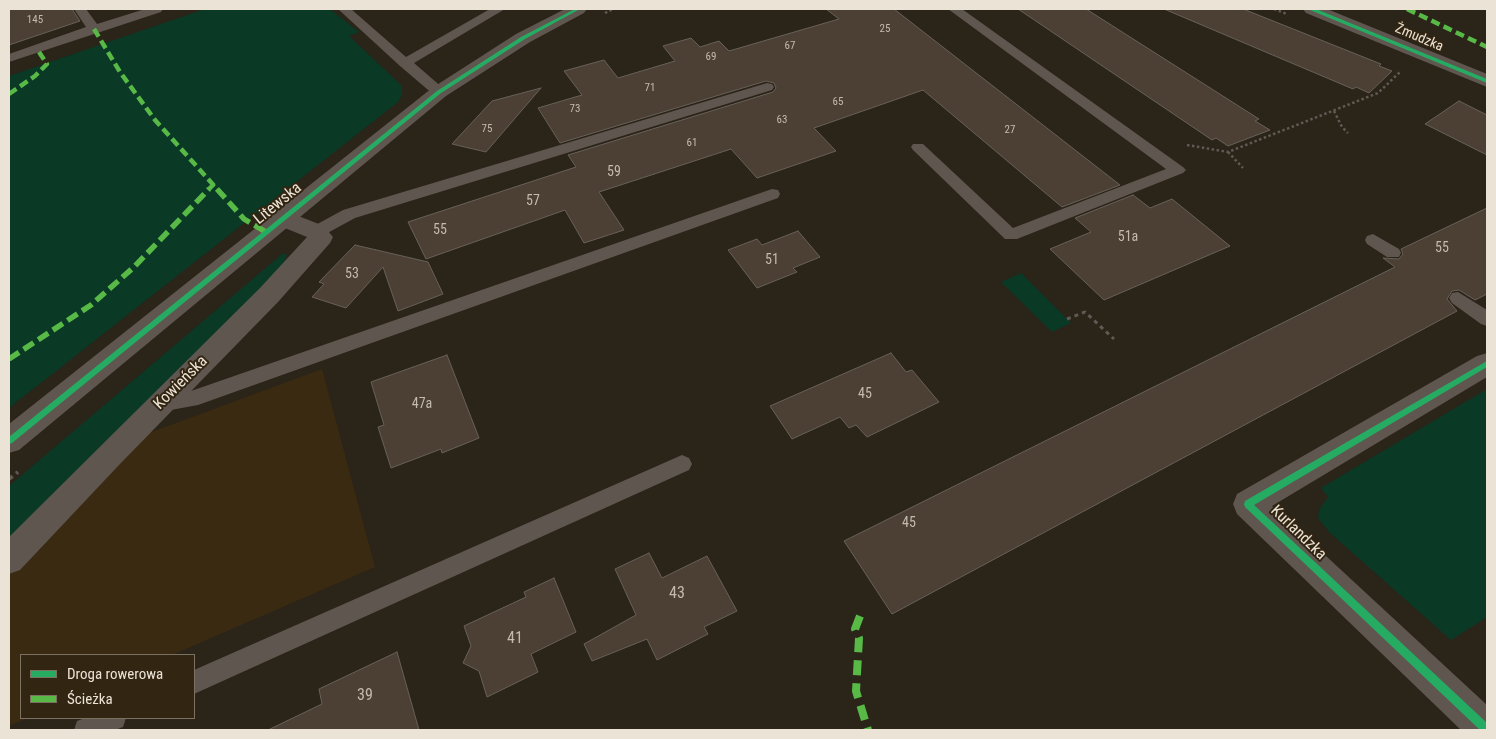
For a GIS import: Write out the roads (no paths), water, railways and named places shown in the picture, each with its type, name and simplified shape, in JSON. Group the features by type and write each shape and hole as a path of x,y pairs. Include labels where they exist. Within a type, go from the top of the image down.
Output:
{"street":[{"name":"Litewska","path":"9,441 438,92 522,38 578,9"},
{"name":"Żmudzka","path":"1312,9 1487,80"},
{"path":"282,218 316,232"},
{"name":"Kowieńska","path":"9,559 269,294 321,237 316,232"},
{"name":"Kurlandzka","path":"1487,364 1248,504 1487,730"}],"lane":[{"path":"80,9 94,29"},
{"path":"9,58 157,9"},
{"path":"344,9 438,92"},
{"path":"405,63 499,9"},
{"path":"918,147 1011,235 1178,170 954,9"},
{"path":"316,232 349,214 767,87"},
{"path":"160,404 191,399 772,194"},
{"path":"1373,240 1393,254"},
{"path":"1458,298 1487,319"},
{"path":"195,682 682,464"},
{"path":"86,730 112,719"}]}
